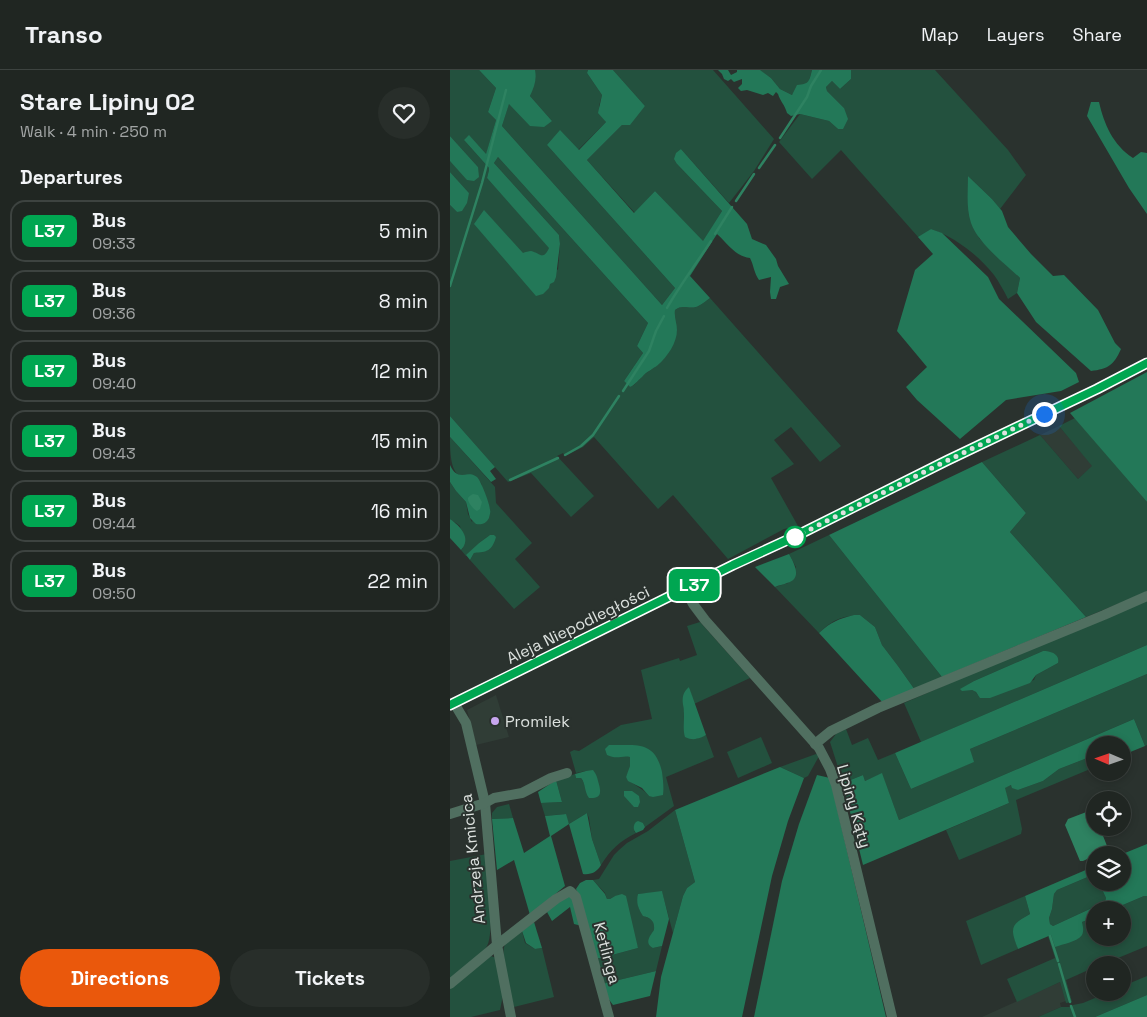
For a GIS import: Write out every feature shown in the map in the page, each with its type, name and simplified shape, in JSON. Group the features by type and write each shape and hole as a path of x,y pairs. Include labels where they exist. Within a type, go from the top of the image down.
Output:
{"street":[{"name":"Aleja Niepodległości","path":"452,704 1147,363"},
{"name":"Lipiny Kąty","path":"685,589 705,620 820,750 830,769 836,785 892,1017"},
{"path":"815,744 831,731 878,708 1147,596"},
{"name":"Andrzeja Kmicica","path":"452,704 466,723 485,803 497,945 511,1017"},
{"path":"450,814 485,803 494,798 522,793 551,778 567,773"},
{"name":"Ketlinga","path":"497,945 556,899 570,891 576,897 609,1017"},
{"path":"450,984 497,945"}],"shaded area":[{"path":"450,70 479,70 496,88 488,112 496,120 486,155 464,140 489,168 487,178 550,248 543,256 533,252 558,270 559,235 494,163 498,157 648,323 637,346 643,353 624,381 630,387 659,364 677,331 674,318 675,310 680,307 696,307 710,298 841,446 820,462 791,427 774,440 794,464 771,478 798,526 784,529 728,559 673,495 658,509 594,437 583,447 565,456 563,453 557,456 594,496 571,517 531,473 508,482 450,416 450,205 457,212 469,193 450,172 450,161 478,167 450,136"},
{"path":"479,70 535,70 534,86 530,96 552,121 544,127 530,126 509,104 502,126 662,305 675,288 547,145 560,130 579,150 606,122 598,113 602,95 587,73 588,70 613,70 645,106 630,125 622,125 587,160 634,213 655,191 703,241 722,211 677,164 674,159 676,153 681,149 747,224 752,239 766,245 776,259 789,284 780,287 776,299 771,299 771,277 759,280 750,258 740,255 717,234 690,276 710,298 696,307 680,307 675,310 677,335 671,349 658,365 630,387 624,381 643,353 637,346 648,323 498,157 494,163 559,235 560,244 554,282 550,284 543,294 536,296 474,224 484,210 523,253 531,251 543,255 549,248 487,178 489,168 464,140 469,135 486,154 496,120 488,112 496,88"},
{"path":"534,70 588,70 587,73 602,95 599,106 606,122 578,150 547,145 675,288 662,305 502,126 509,103 552,121 530,96"},
{"path":"613,70 713,70 774,139 754,171 729,203 681,149 677,164 722,211 703,242 655,191 635,213 587,160 622,125 645,106"},
{"path":"718,70 728,70 731,75 737,72 737,70 760,70 771,78 780,89 792,95 797,85 808,81 812,70 851,70 851,79 840,89 832,81 826,87 827,91 844,108 848,119 843,129 838,129 829,121 800,114 791,116 787,113 776,92 773,96 768,93 763,95 747,90 741,91 738,88 742,84 742,79 734,82 731,79 728,81 724,79"},
{"path":"759,70 812,70 809,81 792,95 780,89 771,78"},
{"path":"851,70 935,70 1008,150 1026,175 1000,209 968,176 979,238 1020,278 1017,293 1008,299 987,267 966,248 949,237 931,229 919,238 841,150 812,179 779,142 800,114 829,121 838,129 844,108 827,91 826,87 832,81 840,89 851,79"},
{"path":"1091,102 1099,102 1110,133 1126,153 1133,158 1141,152 1147,153 1147,214 1129,188 1087,116"},
{"path":"450,136 478,167 479,177 474,181 467,180 450,161"},
{"path":"450,172 469,193 467,203 462,211 457,212 450,205"},
{"path":"968,176 1002,211 1008,227 1031,254 1053,276 1064,275 1098,310 1115,343 1121,349 1116,359 1110,365 1091,371 1036,322 1017,293 1020,278 992,252 974,230 968,211"},
{"path":"931,229 942,233 988,277 999,299 1076,373 1079,382 1061,391 1006,400 960,439 917,400 906,387 927,367 897,331 915,270 933,254 918,237"},
{"path":"1147,372 1147,502 1070,413"},
{"path":"450,416 495,467 490,471 496,479 491,482 450,437"},
{"path":"1075,418 1147,502 1147,591 1086,617 1010,532 1026,513 982,462 1040,435 1078,479 1092,466 1059,426"},
{"path":"1059,426 1093,466 1078,479 1040,435"},
{"path":"450,437 495,487 496,503 532,543 515,559 540,587 514,609 470,560 490,535 466,556 461,550 463,548 460,526 450,519 450,482 466,502 468,514 472,522 483,490 481,483 473,477 459,475 456,472 451,458"},
{"path":"982,462 1026,513 1010,532 1086,617 942,677 829,535"},
{"path":"450,465 459,475 470,474 479,479 490,511 489,518 485,523 476,524 470,518 466,502 450,482"},
{"path":"473,494 478,495 482,502 480,509 477,511 468,500"},
{"path":"450,519 461,529 465,537 464,546 461,550 450,538"},
{"path":"490,535 496,537 491,548 474,553 470,560 466,555"},
{"path":"829,535 942,677 915,690 882,645 875,627 860,615 848,616 838,620 819,633 775,587 788,583 796,567 789,554"},
{"path":"789,554 795,566 796,574 792,581 786,584 775,587 755,567"},
{"path":"1147,598 1147,645 921,742 904,703","holes":["1043,651 1058,663 1036,675 1034,680 978,695 973,690 961,689 974,681"]},
{"path":"860,615 875,627 882,645 915,690 883,703 819,633 835,621"},
{"path":"700,622 750,678 694,704 689,687 683,706 685,716 696,739 706,735 714,757 666,777 674,806 645,827 643,823 634,831 636,833 612,850 601,865 592,839 587,813 569,824 565,814 545,816 541,803 562,802 556,780 575,774 576,778 581,778 584,783 586,771 576,773 570,752 574,750 579,751 621,725 652,719 641,670 679,658 680,661 697,655 687,626","holes":["627,756 660,764 649,796 626,777 630,763 630,757"]},
{"path":"1147,645 1147,674 970,749 974,762 911,789 895,753"},
{"path":"1043,651 1056,655 1058,663 1036,675 1030,683 990,698 980,698 972,690 962,691 960,689 974,681"},
{"path":"1147,674 1147,745 1145,746 1134,719 1094,736 1086,736 1086,740 899,820 882,774 865,781 863,775 843,783 830,742 836,734 846,729 852,745 868,738 878,760 895,753 911,789 973,762 970,749"},
{"path":"689,687 706,735 696,739 685,737 684,732 683,698"},
{"path":"496,695 509,737 476,745 467,710"},
{"path":"1134,719 1145,746 1131,752 1131,736 1094,736"},
{"path":"761,737 772,763 738,778 727,752"},
{"path":"1086,740 1086,758 1059,769 1043,781 1018,790 1012,788 1011,785 1005,788 1009,803 863,865 843,783 863,775 865,781 882,773 899,820"},
{"path":"609,745 633,745 650,750 660,764 663,795 649,796 642,788 628,781 626,777 630,766 630,757 607,755 605,749"},
{"path":"816,754 818,758 808,776 804,778 780,767"},
{"path":"1086,758 1086,771 1016,800 1022,829 1021,834 959,860 946,830 1009,803 1004,788 1011,785 1018,790 1043,781 1059,769"},
{"path":"780,767 804,778 788,821 772,876 742,1017 656,1017 661,977 683,896 687,888 695,882 675,810"},
{"path":"593,770 596,774 600,794 597,797 589,798 583,780 576,778 575,774"},
{"path":"817,775 830,778 886,1017 754,1017 782,881 799,824"},
{"path":"556,780 562,802 541,803 538,792"},
{"path":"624,791 632,791 639,796 640,802 638,807 634,807 624,796"},
{"path":"509,804 513,818 492,819 492,813 497,807"},
{"path":"675,810 695,882 687,888 683,896 673,933 662,892 638,894 638,906 642,914 654,924 653,948 662,946 656,971 602,984 595,958 638,948 615,896 607,899 605,893 593,880 599,879 614,855 627,843 648,831"},
{"path":"1086,812 1086,836 1103,836 1107,846 1086,846 1086,860 1080,861 1065,825 1068,819"},
{"path":"587,813 592,839 601,865 594,872 583,874 569,824"},
{"path":"566,814 569,824 551,836 565,886 530,915 514,860 497,870 492,819 513,818 524,853 550,836 545,816"},
{"path":"638,821 643,823 645,827 636,833 634,826"},
{"path":"1147,844 1147,896 1131,902 1105,901 1103,891 1131,891 1131,851"},
{"path":"487,854 491,929 487,946 470,964 450,979 450,861"},
{"path":"1086,870 1086,878 1057,890 1054,894 1049,918 1050,924 1053,926 1086,911 1086,920 1082,922 1082,935 1073,941 1055,947 1051,935 1018,949 1013,932 1015,924 1030,914 1025,896"},
{"path":"1086,878 1086,891 1103,891 1106,898 1105,901 1086,901 1086,911 1053,926 1050,924 1049,918 1054,894 1057,890"},
{"path":"586,880 593,880 607,899 622,894 626,896 638,948 595,958 576,889 580,883"},
{"path":"662,891 669,919 662,946 653,948 648,942 654,930 654,924 641,913 637,897 638,894"},
{"path":"569,896 573,899 582,926 574,924 570,907 552,921 547,912 552,905"},
{"path":"1025,896 1030,914 1019,921 1014,928 1014,937 1018,949 981,965 966,921"},
{"path":"1147,896 1147,946 1123,956 1086,956 1086,971 1066,980 1072,1002 1066,1003 1060,982 1017,1002 1007,979 1055,958 1048,936 1077,939 1082,932 1082,922 1086,920 1086,946 1131,946 1131,902"},
{"path":"534,922 542,948 535,949 526,943 522,931"},
{"path":"522,931 525,943 535,949 542,948 554,997 514,1007 503,952 507,942"},
{"path":"491,956 496,958 503,995 500,1010 471,1017 450,1017 450,987"},
{"path":"656,971 650,996 613,1005 607,997 602,984"},
{"path":"1147,976 1147,995 1095,1017 1038,1017 1061,1007 1070,1007 1088,1001 1131,1001 1131,983"},
{"path":"1060,982 1066,1001 1060,1003 1061,1007 1038,1017 982,1017"},
{"path":"1147,995 1147,1017 1095,1017"}],"waterway":[{"path":"780,138 807,97 811,86 821,70"},
{"path":"450,286 482,183 506,90"},
{"path":"759,168 775,145"},
{"path":"736,201 754,174"},
{"path":"715,234 732,207"},
{"path":"667,308 711,241"},
{"path":"623,391 649,351 664,316"},
{"path":"565,455 581,446 593,435 619,396"},
{"path":"510,480 558,458"},
{"path":"1050,936 1058,961"},
{"path":"1059,964 1070,1002"},
{"path":"1071,1006 1075,1017"}],"bus line":[{"name":"L37","path":"450,705 1147,363"}],"place":[{"name":"Promilek","path":"495,721"}],"route":[{"path":"795,537 1044,414"}]}
